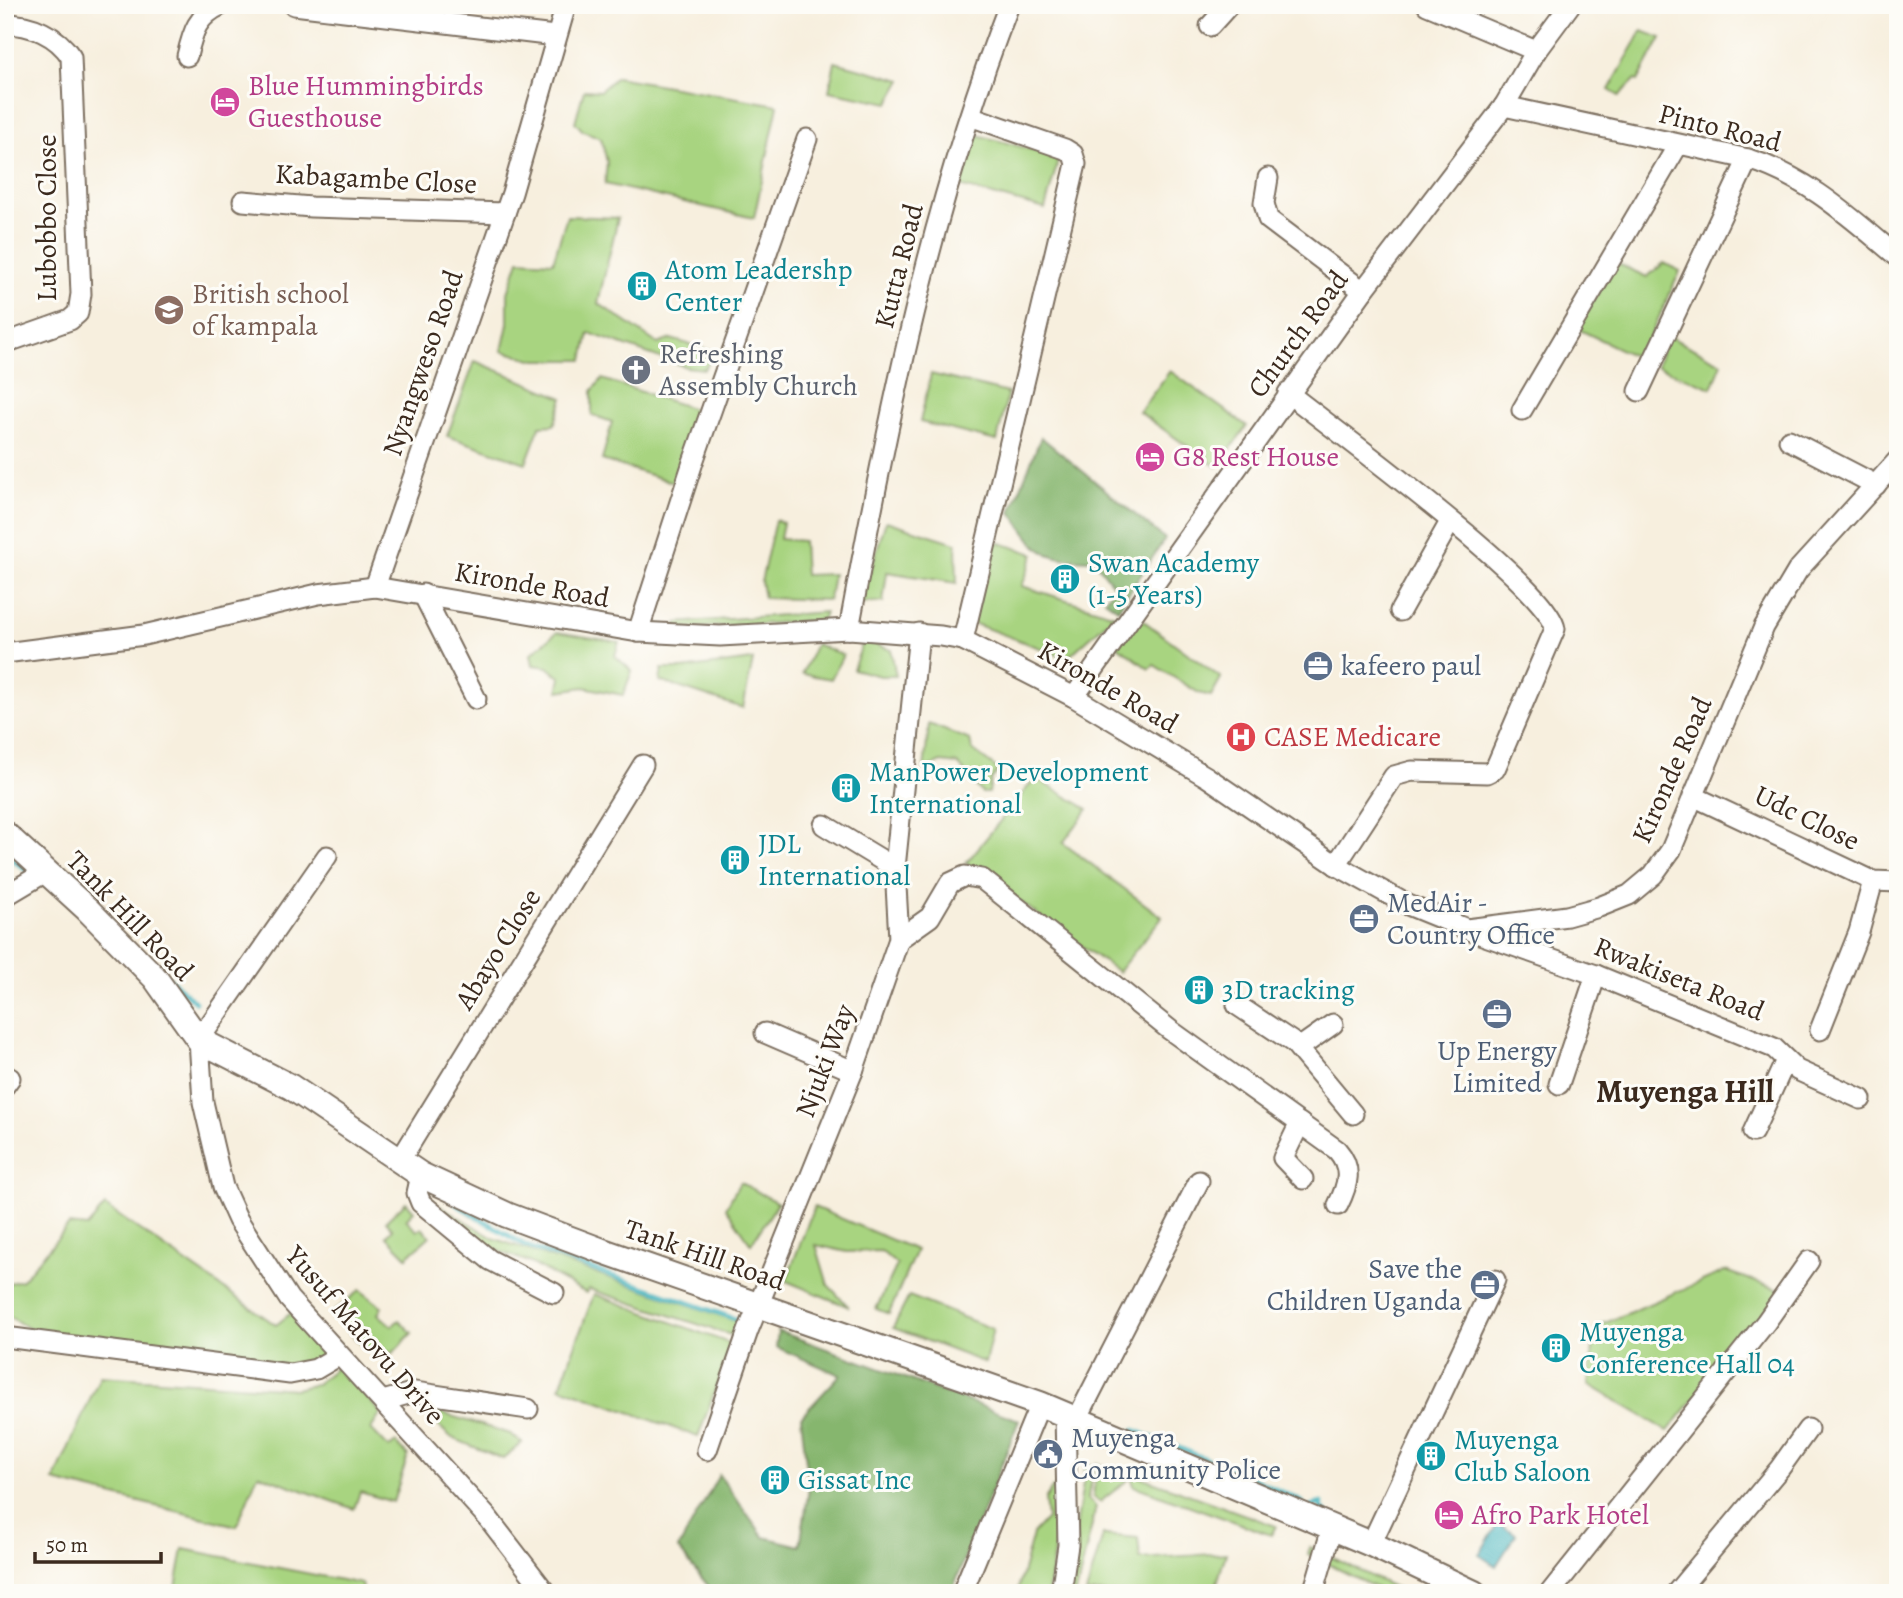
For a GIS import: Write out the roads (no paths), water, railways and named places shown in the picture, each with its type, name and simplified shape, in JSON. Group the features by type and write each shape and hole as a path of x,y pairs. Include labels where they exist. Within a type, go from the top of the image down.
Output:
{"street":[{"path":"187,56 193,31 202,15 221,5"},
{"path":"295,5 555,36"},
{"name":"Nyangweso Road","path":"375,587 505,213 566,5"},
{"name":"Kutta Road","path":"849,629 926,267 970,116 1009,5"},
{"path":"1210,26 1229,5"},
{"path":"1427,5 1536,51"},
{"name":"Church Road","path":"1074,696 1232,478 1288,393 1504,106 1536,51 1570,5"},
{"name":"Lubobbo Close","path":"5,24 30,26 64,47 73,67 80,306 69,320 5,343"},
{"name":"Pinto Road","path":"1504,106 1748,159 1801,180 1898,257"},
{"path":"963,640 1076,164 1073,153 1065,149 970,116"},
{"path":"638,632 693,462 807,139"},
{"path":"1522,410 1678,145"},
{"path":"1639,391 1748,159"},
{"path":"1268,178 1264,203 1268,219 1363,291"},
{"name":"Kabagambe Close","path":"243,201 334,208 505,213"},
{"path":"1288,393 1495,555 1550,613 1554,624 1553,636 1495,769 1487,773 1412,771 1394,776 1336,865"},
{"path":"1789,440 1876,485"},
{"name":"Kironde Road","path":"5,653 144,635 304,597 375,587 638,632 720,636 849,629 919,633 963,640 1074,696 1207,776 1336,865 1408,905 1467,929 1567,916 1629,895 1653,875 1671,850 1764,627 1780,598 1798,570 1898,460"},
{"path":"1400,611 1450,522"},
{"path":"423,594 477,699"},
{"path":"899,939 895,868 919,633"},
{"name":"Abayo Close","path":"399,1162 643,765"},
{"name":"Udc Close","path":"1693,796 1873,881 1898,883"},
{"path":"824,825 895,868"},
{"name":"Tank Hill Road","path":"5,834 47,871 155,978 199,1040 291,1087 421,1175 507,1215 1040,1404 1371,1544 1474,1593"},
{"path":"199,1040 327,856"},
{"path":"5,896 47,871"},
{"path":"899,939 930,917 950,883 965,876 982,879 1170,1030 1300,1123 1346,1161 1348,1177 1338,1205"},
{"path":"1819,1030 1859,932 1873,881"},
{"name":"Rwakiseta Road","path":"1467,929 1596,975 1774,1048 1797,1070 1861,1098"},
{"name":"Njuki Way","path":"707,1450 759,1306 853,1071 899,939"},
{"path":"1559,1084 1596,975"},
{"path":"1237,1005 1299,1048 1353,1114"},
{"path":"1299,1048 1333,1024"},
{"path":"765,1033 853,1071"},
{"name":"Yusuf Matovu Drive","path":"199,1040 203,1102 228,1200 279,1285 338,1356 383,1401 488,1518 546,1593"},
{"path":"1753,1132 1786,1060"},
{"path":"5,1075 10,1078 5,1085"},
{"path":"1300,1123 1283,1158 1303,1179"},
{"path":"421,1175 417,1193 421,1203 490,1260 554,1293"},
{"path":"1061,1593 1068,1545 1071,1417 1199,1181"},
{"path":"1550,1593 1678,1435 1766,1322 1809,1261"},
{"path":"1371,1544 1495,1280"},
{"path":"5,1337 290,1374 316,1369 338,1356"},
{"path":"383,1401 415,1392 528,1409"},
{"path":"962,1593 1040,1404"},
{"path":"1676,1593 1780,1468 1808,1429"},
{"path":"1313,1593 1332,1528"}],"water":[{"path":"1498,1523 1516,1534 1496,1566 1479,1555"}],"waterway":[{"path":"5,854 30,873"},
{"path":"169,978 195,1002"},
{"path":"456,1204 526,1246 744,1322"},
{"path":"1134,1430 1244,1474 1302,1502"},
{"path":"1311,1506 1322,1503 1321,1509 1326,1512"}],"place":[{"name":"Blue Hummingbirds Guesthouse","path":"225,102"},
{"name":"Atom Leadershp Center","path":"642,286"},
{"name":"British school of kampala","path":"169,310"},
{"name":"Refreshing Assembly Church","path":"636,370"},
{"name":"G8 Rest House","path":"1150,457"},
{"name":"Swan Academy (1-5 Years)","path":"1065,579"},
{"name":"kafeero paul","path":"1318,666"},
{"name":"CASE Medicare","path":"1241,737"},
{"name":"ManPower Development International","path":"846,788"},
{"name":"JDL International","path":"735,860"},
{"name":"MedAir - Country Office","path":"1364,919"},
{"name":"3D tracking","path":"1199,990"},
{"name":"Up Energy Limited","path":"1497,1014"},
{"name":"Save the Children Uganda","path":"1485,1285"},
{"name":"Muyenga Conference Hall 04","path":"1556,1348"},
{"name":"Muyenga Community Police","path":"1048,1454"},
{"name":"Muyenga Club Saloon","path":"1431,1456"},
{"name":"Gissat Inc","path":"775,1480"},
{"name":"Afro Park Hotel","path":"1449,1515"}],"district":[{"name":"Muyenga Hill","path":"1685,1091"}]}
